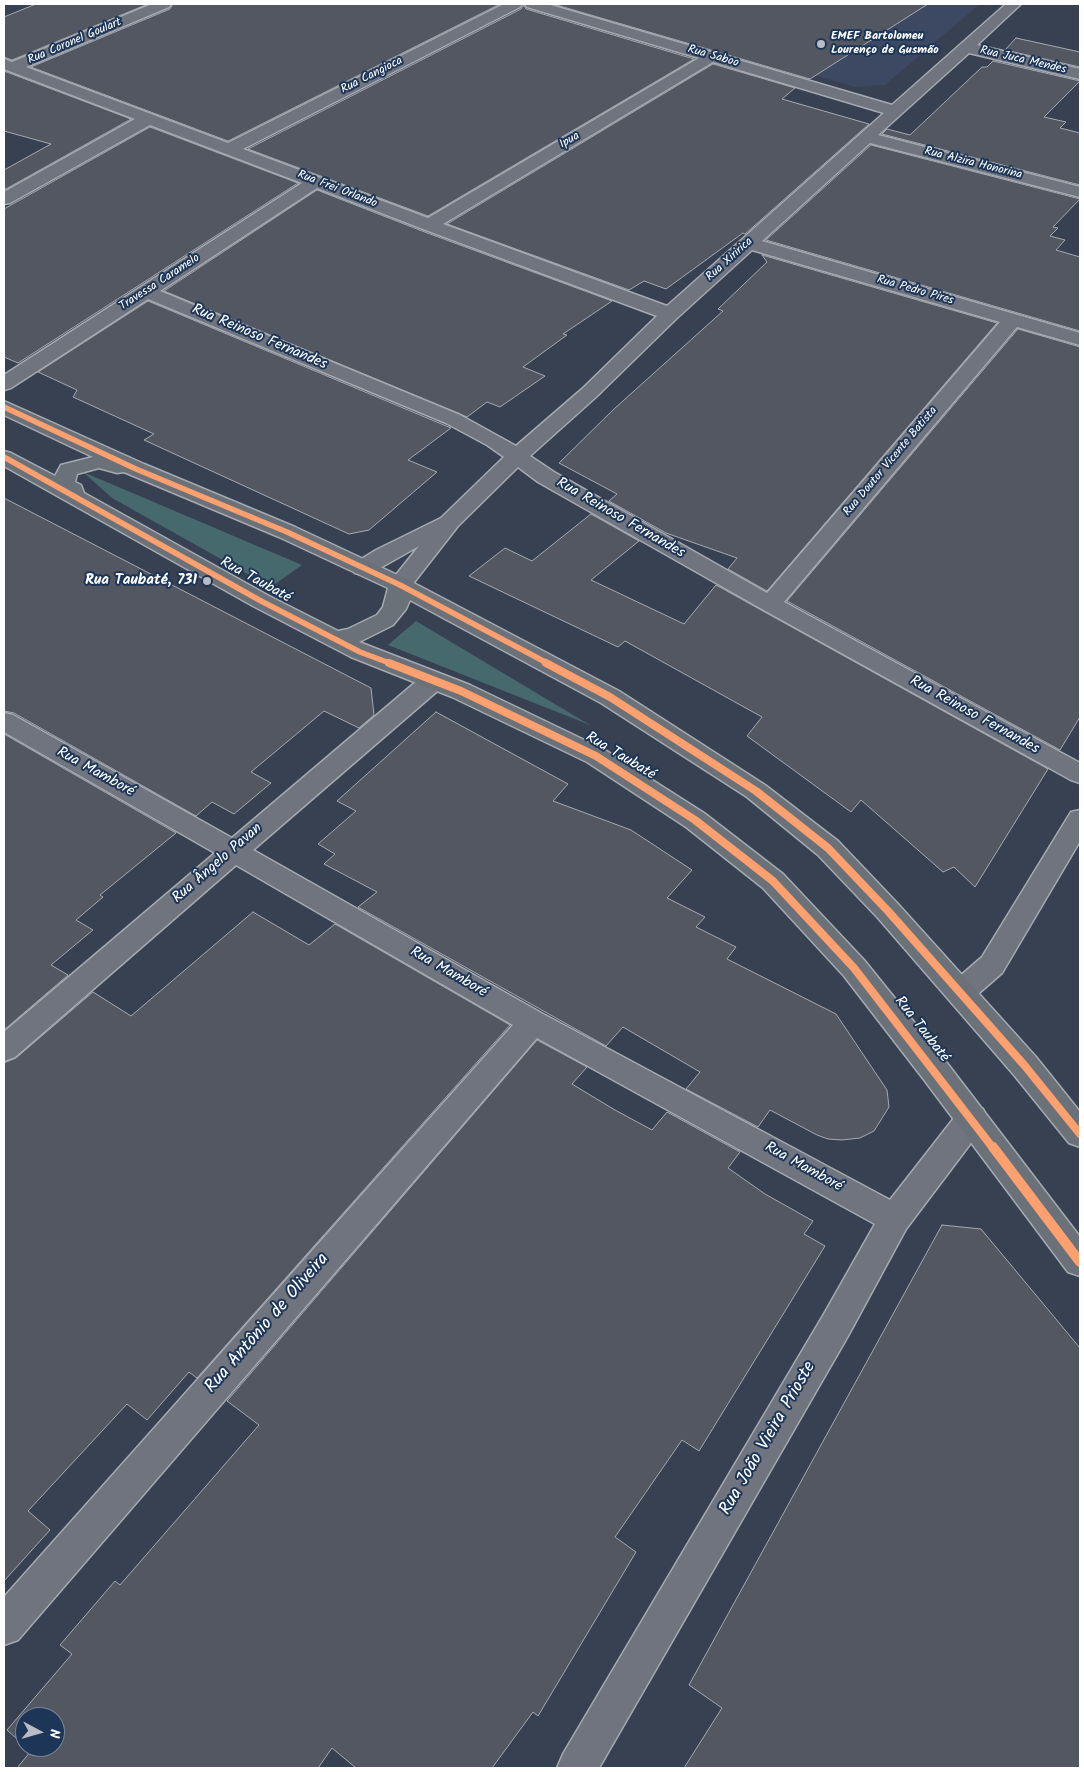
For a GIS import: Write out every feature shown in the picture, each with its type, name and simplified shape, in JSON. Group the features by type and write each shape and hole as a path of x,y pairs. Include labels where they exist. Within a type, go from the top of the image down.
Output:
{"main road":[{"path":"4,407 136,469 287,532 400,585 610,697 756,791 828,848 888,911 962,992 1080,1134"},
{"name":"Rua Taubaté","path":"4,457 261,601 360,652 461,692 596,756 695,820 773,882 854,968 972,1118 1080,1262"},
{"path":"73,496 73,490 66,486 65,477 70,470 79,466 105,462 122,469 136,469"},
{"path":"335,639 355,635 385,620 394,609 399,597 400,585"}],"street":[{"name":"Rua Coronel Goulart","path":"8,66 164,4"},
{"name":"Rua Cangioca","path":"230,150 515,4"},
{"name":"Rua Saboo","path":"532,4 895,111"},
{"name":"Rua Xiririca","path":"400,585 450,521 516,457 589,393 670,314 1014,4"},
{"name":"Rua Juca Mendes","path":"965,47 1080,74"},
{"name":"Ipua","path":"429,225 711,57"},
{"name":"Rua Frei Orlando","path":"8,66 670,314"},
{"path":"4,199 148,118"},
{"name":"Rua Alzira Honorina","path":"866,137 1080,192"},
{"name":"Travessa Caramelo","path":"4,384 315,182"},
{"name":"Rua Pedro Pires","path":"749,243 1080,339"},
{"name":"Rua Reinoso Fernandes","path":"147,292 453,419 494,441 546,478 770,604 1080,774"},
{"name":"Rua Doutor Vicente Batista","path":"770,604 1012,320"},
{"name":"Rua Xiririca","path":"363,568 384,554 450,521"},
{"name":"Rua Ângelo Pavan","path":"4,1050 233,851 434,681"},
{"name":"Rua Mamboré","path":"4,722 533,1022 895,1219"},
{"path":"962,992 992,965 1080,819"},
{"name":"Rua Antônio de Oliveira","path":"4,1626 533,1022"},
{"name":"Rua João Vieira Prioste","path":"577,1768 836,1325 895,1219 972,1118"}],"shaded area":[{"name":"EMEF Bartolomeu Lourenço de Gusmão","path":"572,4 980,4 885,85 855,87"}],"green space":[{"path":"83,472 302,565 271,587 112,498"},
{"path":"416,621 590,725 388,645"}],"building":[{"path":"36,4 148,4 12,60 4,57 4,17"},
{"path":"173,4 500,4 228,141 31,67 170,9"},
{"name":"EMEF Bartolomeu Lourenço de Gusmão","path":"553,4 928,4 810,79"},
{"path":"524,5 526,9 694,59 428,216 248,149 521,9"},
{"path":"1016,38 1080,52 1080,67 1005,50"},
{"path":"993,61 1080,81 1044,117 1066,122 1060,128 1080,133 1080,185 882,134 887,129 910,135 982,67 987,67"},
{"path":"713,64 795,88 782,99 869,124 745,234 743,233 666,289 644,281 629,290 447,224"},
{"path":"4,71 131,119 6,189 4,188 4,170 51,144 4,131"},
{"path":"150,127 298,183 18,363 4,357 4,209"},
{"path":"871,145 1080,199 1053,227 1058,228 1050,236 1065,240 1056,250 1080,257 1080,331 766,240"},
{"path":"317,190 612,301 563,334 567,335 523,367 545,376 500,407 487,402 467,417 164,291"},
{"path":"762,255 997,323 767,591 728,569 737,558 666,533 609,501 617,494 559,463 614,409 723,311 718,309 767,262"},
{"path":"148,301 451,428 408,460 437,472 369,530 349,534 144,440 154,434 73,397 77,390 38,372"},
{"path":"1018,329 1080,347 1080,717 1060,750 787,601"},
{"path":"4,498 371,688 374,715 359,728 324,711 251,772 271,783 234,814 212,802 196,816 14,713 4,711"},
{"path":"591,514 639,541 591,580 684,624 716,585 1048,769 975,887 954,867 943,872 861,800 851,812 747,736 762,717 625,641 618,647 469,576 505,548 532,561"},
{"path":"436,712 568,784 553,801 631,830 692,870 667,898 705,917 696,927 736,947 727,959 836,1014 887,1090 889,1107 874,1131 860,1138 828,1139 770,1110 758,1127 686,1089 700,1072 623,1027 606,1046 358,907 377,892 324,864 335,854 318,844 356,811 337,801"},
{"path":"4,734 176,833 100,895 103,897 76,920 93,930 51,965 68,975 4,1030"},
{"path":"253,912 309,945 335,924 510,1025 197,1378 189,1372 147,1420 127,1404 28,1511 50,1530 4,1581 4,1063 16,1058 93,992 131,1016"},
{"path":"537,1040 587,1067 572,1084 615,1110 652,1130 667,1112 740,1152 728,1168 765,1194 813,1221 804,1234 825,1246 699,1451 682,1440 615,1537 636,1552 538,1716 533,1712 492,1768 356,1768 332,1748 318,1768 17,1768 26,1757 65,1757 65,1707 27,1707 72,1654 60,1645 115,1581 120,1585 259,1425 227,1401"},
{"path":"942,1225 981,1229 1080,1348 1080,1768 684,1768 722,1708 689,1685"},
{"path":"15,1721 15,1737 7,1730"}],"cycle path":[{"path":"4,407 136,469 287,532 400,585 610,697 756,791 828,848 888,911 1025,1066 1080,1134"},
{"path":"4,457 261,601 360,652 461,691 596,756 695,820 773,881 854,968 936,1072 1080,1262"}],"place":[{"name":"EMEF Bartolomeu Lourenço de Gusmão","path":"821,44"},
{"name":"Rua Taubaté, 731","path":"207,581"}]}
